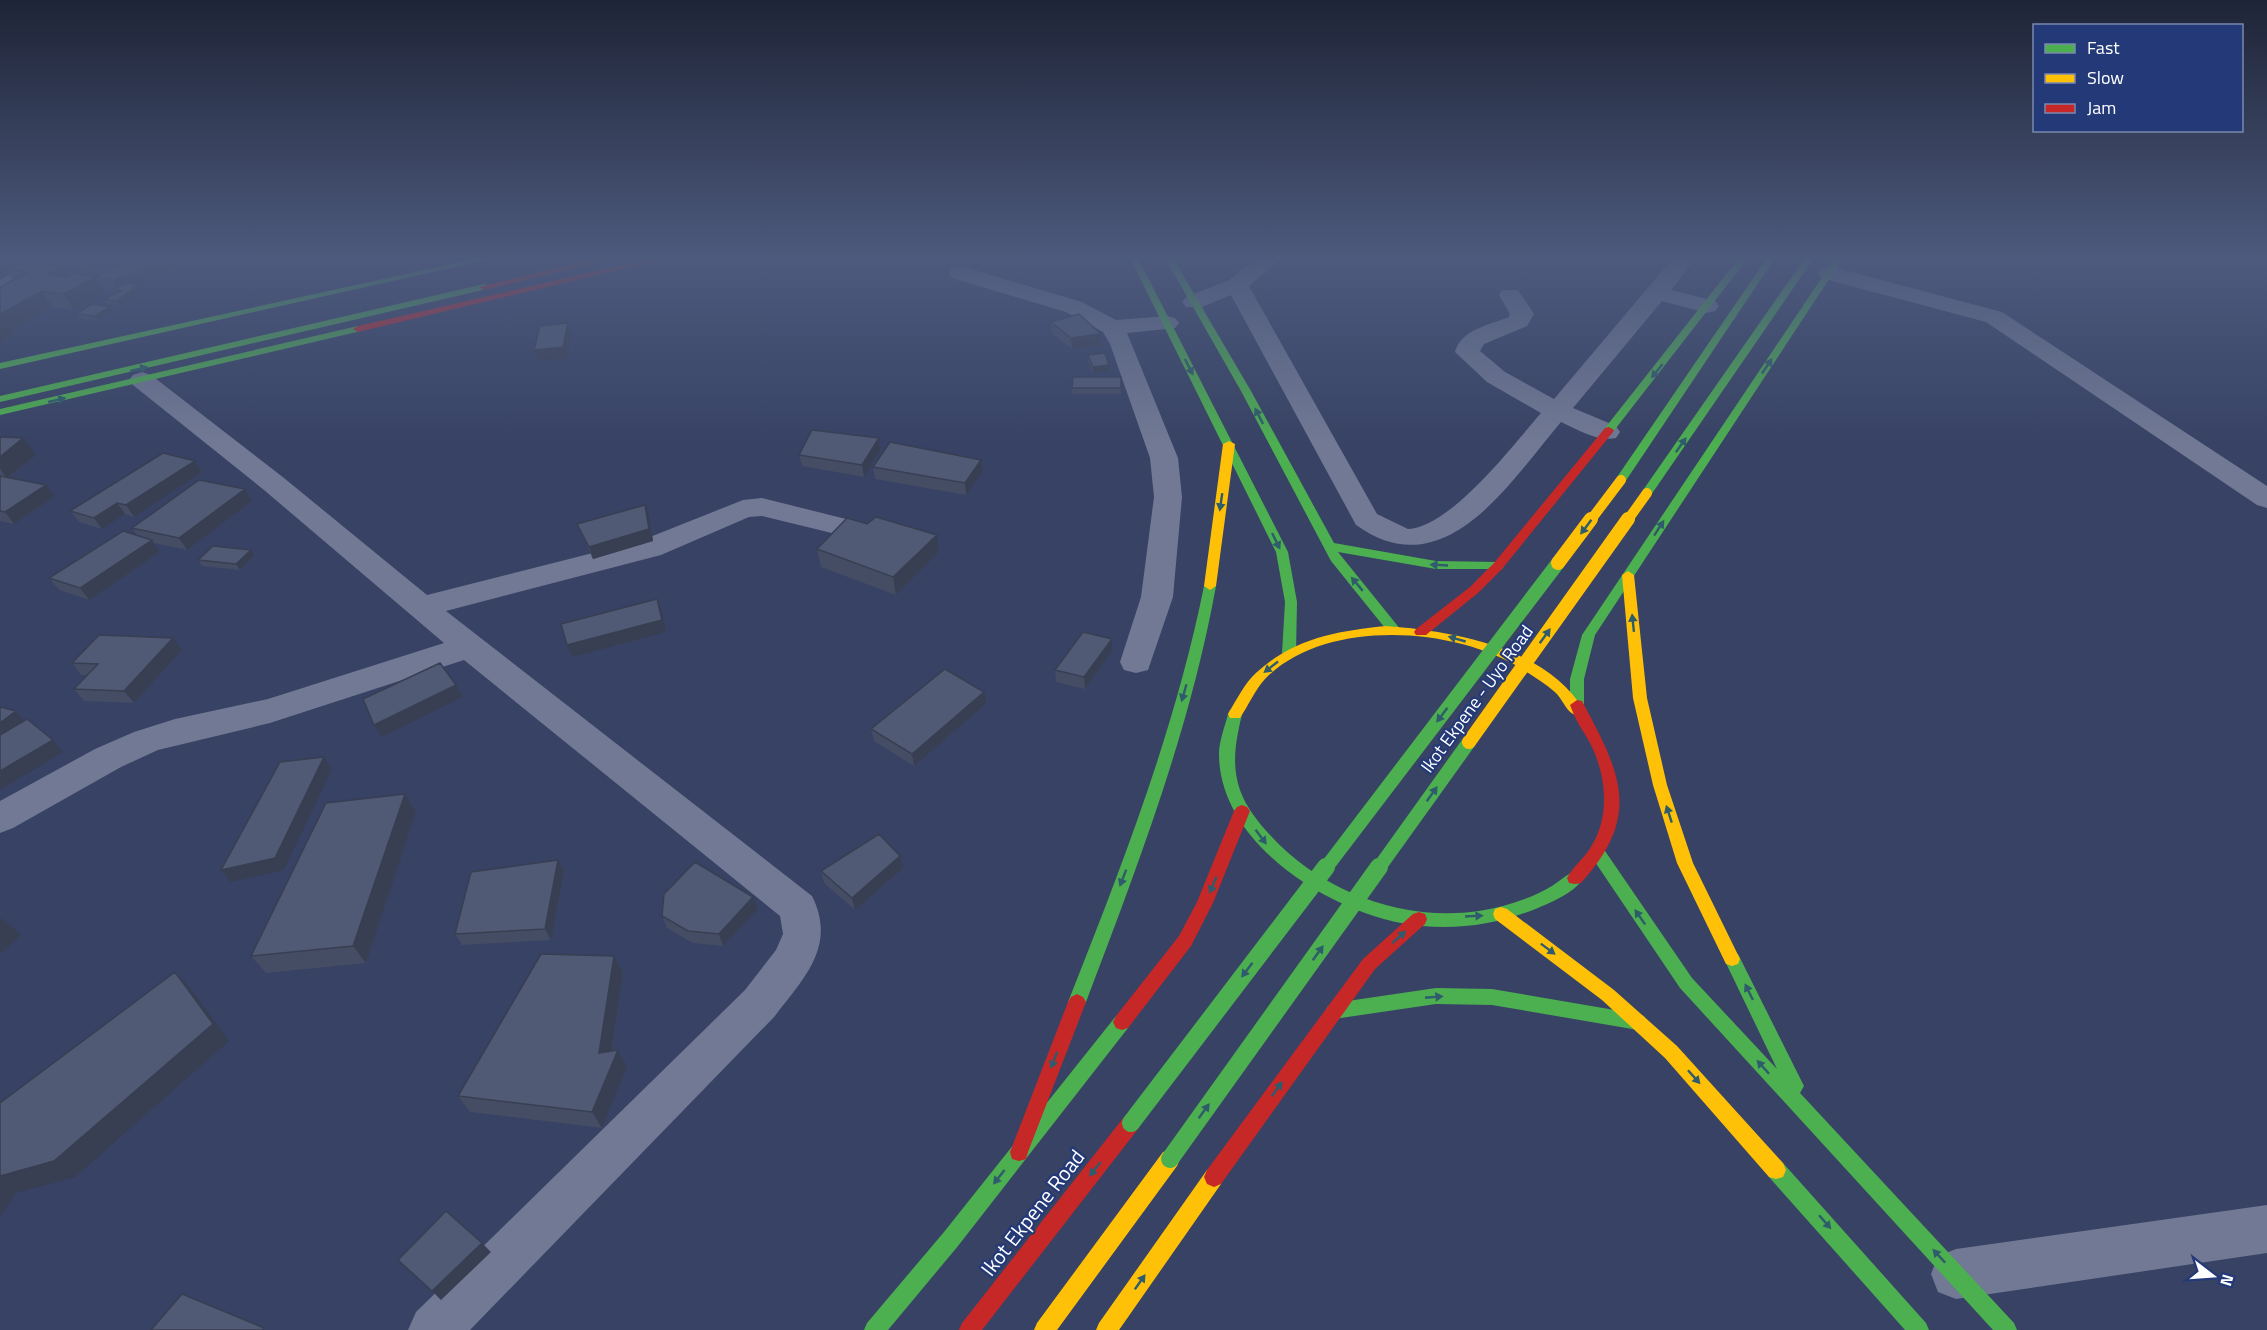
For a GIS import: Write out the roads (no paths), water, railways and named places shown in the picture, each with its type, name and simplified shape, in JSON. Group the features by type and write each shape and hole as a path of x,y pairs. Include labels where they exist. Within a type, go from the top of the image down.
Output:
{"main road":[{"path":"0,366 209,320"},
{"path":"0,378 269,320"},
{"path":"0,399 342,320"},
{"path":"0,412 399,320"},
{"path":"1166,320 1282,552 1291,584 1293,617 1289,653"},
{"path":"1205,320 1246,391 1337,561 1394,630"},
{"path":"1420,632 1474,590 1498,566 1696,320"},
{"name":"Ikot Ekpene - Uyo Road","path":"1131,1123 1621,480 1729,320"},
{"name":"Ikot Ekpene - Uyo Road","path":"1044,1330 1170,1159 1647,493 1782,320"},
{"path":"1577,710 1576,674 1589,635 1790,320"},
{"path":"1019,1152 1152,802 1199,641 1208,597 1228,444"},
{"path":"1328,546 1436,566 1498,566"},
{"path":"1628,575 1640,698 1660,785 1685,863 1811,1120"},
{"path":"1394,630 1452,637 1510,657 1559,688 1577,710 1594,737 1609,771 1611,813 1609,830 1583,874 1534,903 1501,914 1419,919 1361,904 1310,880 1269,848 1242,811 1226,764 1230,719 1252,682 1289,653 1337,635 1394,630"},
{"path":"874,1330 1019,1152 1185,941 1205,903 1242,811"},
{"path":"1597,852 1686,983 2007,1330"},
{"path":"1501,914 1608,995 1671,1052 1919,1330"},
{"path":"1106,1330 1369,964 1419,919"},
{"path":"1334,1011 1436,996 1492,997 1638,1022"},
{"name":"Ikot Ekpene Road","path":"969,1330 1131,1123"}],"street":[{"path":"1098,320 1112,327 1167,323"},
{"path":"1257,320 1366,519 1388,535 1423,537 1451,523 1478,498 1557,412 1634,320"},
{"path":"1519,320 1475,339 1469,344 1467,352 1479,366 1557,412 1607,432"},
{"path":"2000,320 2267,499"},
{"path":"1112,327 1122,344 1164,458 1168,497 1157,597 1136,662"},
{"path":"142,380 274,484 469,647 798,908 803,934 793,960 760,1003 434,1330"},
{"path":"422,607 650,548 743,509 762,507 844,527"},
{"path":"0,818 108,758 147,741 175,732 270,711 469,647"},
{"path":"1956,1274 2267,1229"}]}
